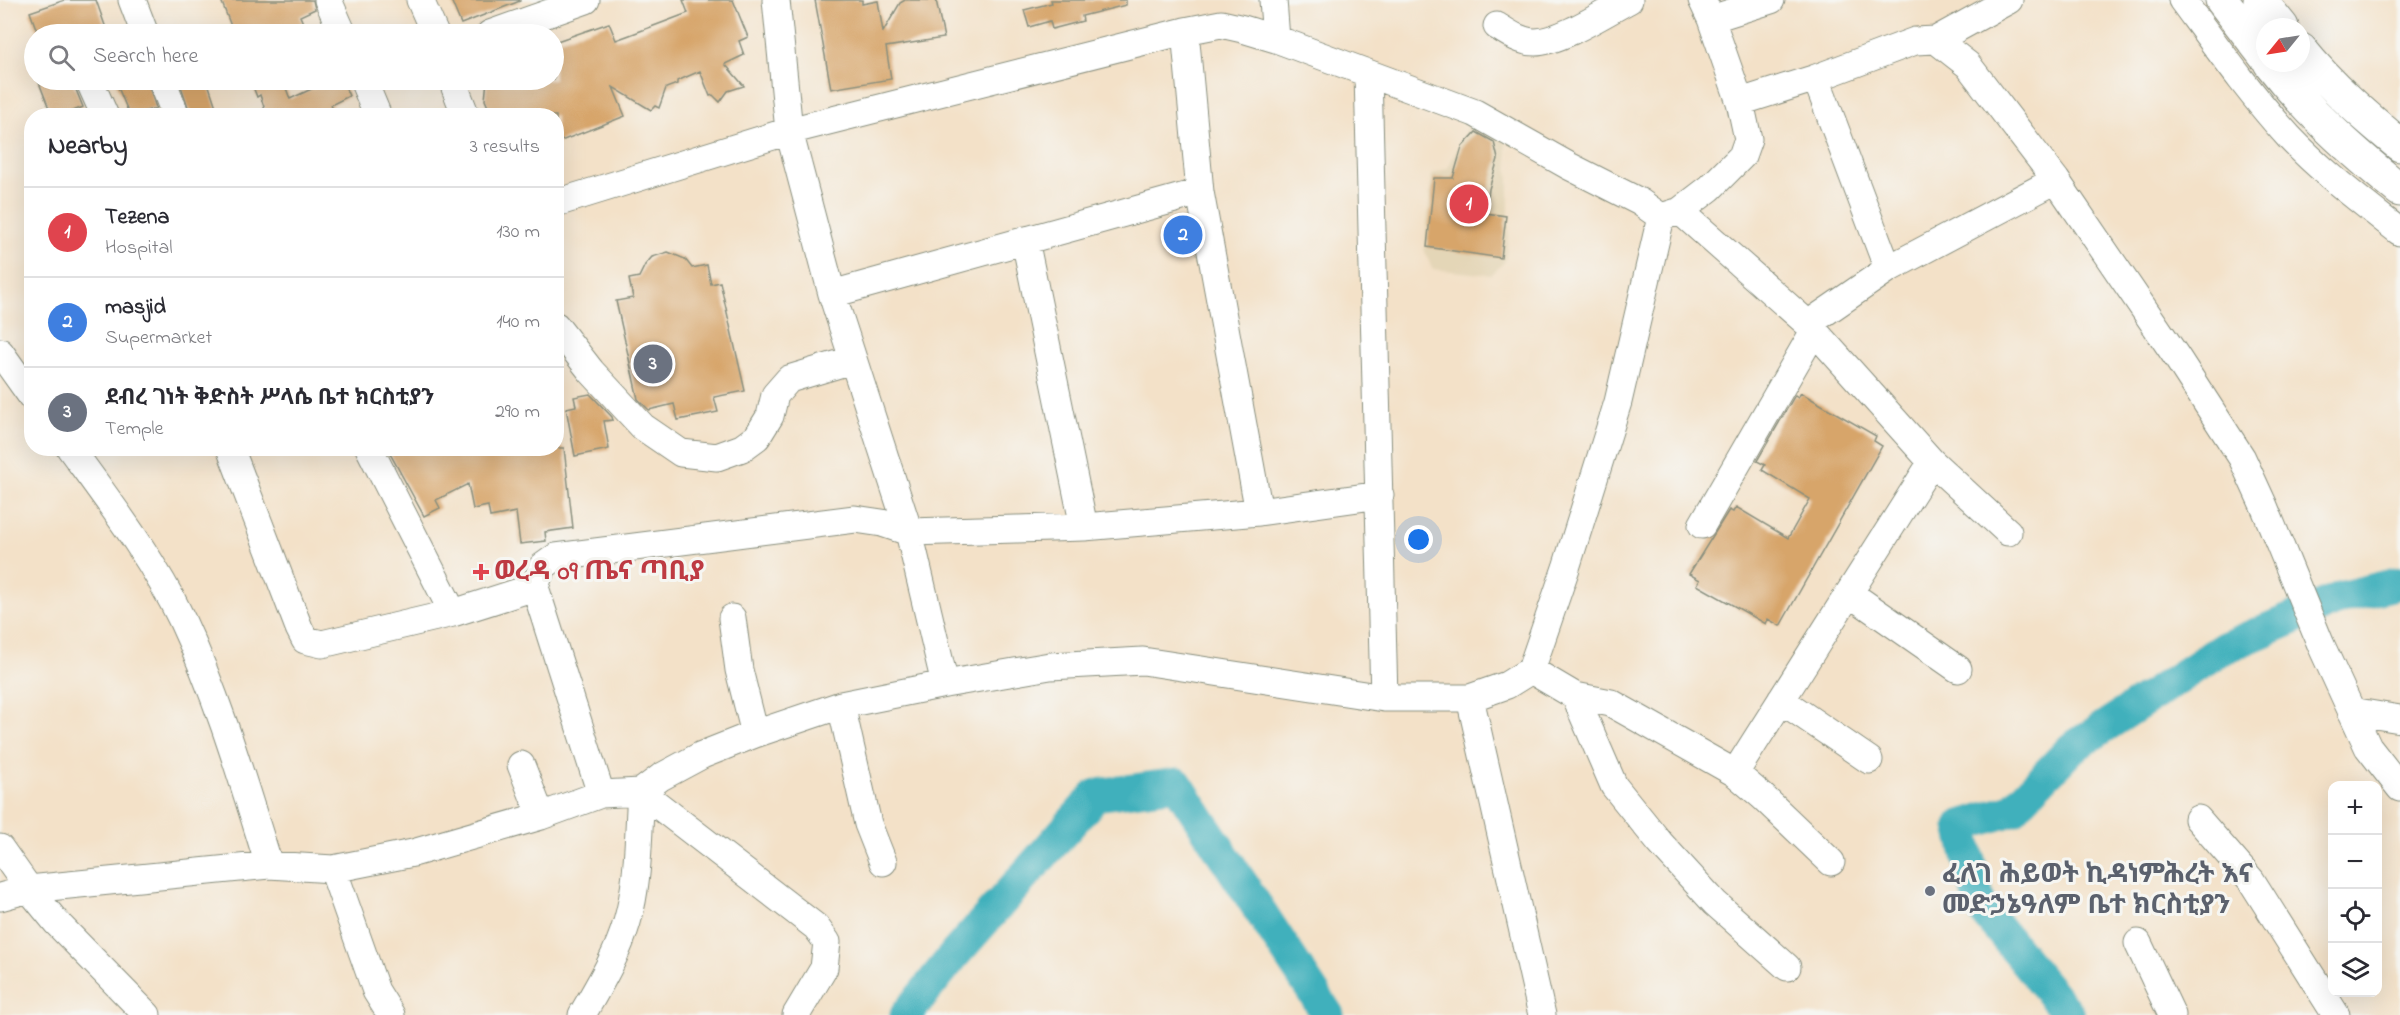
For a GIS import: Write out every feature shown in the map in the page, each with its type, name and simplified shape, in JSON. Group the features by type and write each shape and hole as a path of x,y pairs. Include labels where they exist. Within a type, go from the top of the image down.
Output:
{"highway":[{"path":"2222,0 2256,44"},
{"path":"2260,0 2275,18"},
{"path":"2310,61 2349,100 2400,145"},
{"path":"2277,72 2350,150 2400,190"}],"street":[{"path":"132,0 142,24"},
{"path":"328,0 339,24"},
{"path":"420,0 431,24"},
{"path":"518,24 586,0"},
{"path":"776,0 789,131 832,294 909,532 945,684"},
{"path":"1273,0 1276,39"},
{"path":"1497,26 1513,37 1536,42 1563,34 1629,0"},
{"path":"0,897 29,889 269,865 333,869 412,854 541,816 601,794 641,792 661,777 702,755 755,734 841,705 1050,666 1143,661 1384,698 1470,698 1507,685 1531,670 1618,402 1671,214 1710,188 1742,156 1748,139 1740,102 1706,9 1771,0"},
{"path":"1740,102 1816,78 1915,41 1936,40 2009,0"},
{"path":"2182,0 2232,67 2290,137 2341,185 2400,231"},
{"path":"564,201 789,131 1185,31 1221,24 1276,39 1476,113 1569,166 1640,202 1671,214 1811,328 1932,462 2008,532"},
{"path":"1185,31 1200,192 1258,512"},
{"path":"1936,40 1968,65 2056,180 2176,356 2242,458 2321,645 2368,747 2400,788"},
{"path":"1368,74 1384,698"},
{"path":"1816,78 1888,269"},
{"path":"93,90 101,108"},
{"path":"166,90 173,108"},
{"path":"367,90 375,108"},
{"path":"456,90 462,108"},
{"path":"1702,525 1811,328 1888,269 2056,180"},
{"path":"832,294 1200,192"},
{"path":"1025,240 1084,527"},
{"path":"564,336 591,371 643,427 681,453 717,457 742,448 757,437 770,416 775,395 789,379 852,360"},
{"path":"0,352 16,374"},
{"path":"76,456 126,523 181,618 214,695 269,865"},
{"path":"233,456 298,628 305,640 322,645 453,613 535,587"},
{"path":"373,456 453,613"},
{"path":"1735,773 1932,462"},
{"path":"601,794 535,587 543,567 556,557 855,519 882,523 909,532 1084,527 1258,512 1380,495"},
{"path":"1849,593 1958,669"},
{"path":"732,618 739,670 755,734"},
{"path":"1531,670 1575,696 1611,703 1735,773 1831,862"},
{"path":"1575,696 1614,786 1660,843 1715,903 1787,967"},
{"path":"1470,698 1542,1015"},
{"path":"1781,700 1869,760"},
{"path":"841,705 865,814 883,862"},
{"path":"2351,711 2400,719"},
{"path":"520,765 541,816"},
{"path":"582,1015 611,964 627,921 634,881 641,792"},
{"path":"641,792 816,927 827,942 824,968 796,1015"},
{"path":"2198,819 2251,880 2336,1015"},
{"path":"0,848 56,922 147,1015"},
{"path":"333,869 376,992 391,1015"},
{"path":"2138,943 2172,1015"}],"shaded area":[{"path":"1473,116 1505,133 1509,180 1509,229 1505,261 1491,275 1432,269 1424,249 1432,174 1448,168"}],"building":[{"path":"65,0 96,0 104,24 34,24 30,12"},
{"path":"221,0 313,0 315,9 300,16 303,23 301,24 230,24"},
{"path":"451,0 520,0 520,1 461,24"},
{"path":"683,0 733,0 748,37 739,41 744,55 725,64 744,86 728,91 720,102 713,95 710,96 700,71 666,88 659,108 655,106 651,110 613,87 625,116 564,140 564,108 488,108 485,100 486,90 564,90 564,39 609,23 616,40 688,13"},
{"path":"815,0 862,0 862,4 878,1 883,32 900,3 905,0 936,0 944,38 886,47 891,79 831,89"},
{"path":"1051,0 1126,0 1126,5 1082,16 1083,21 1052,29 1050,21 1029,27 1024,10 1052,3"},
{"path":"42,90 76,90 83,107 81,108 49,108"},
{"path":"119,90 150,90 156,108 127,108"},
{"path":"182,90 210,90 216,108 188,108"},
{"path":"254,90 287,90 290,99 309,90 346,90 349,96 331,105 332,108 264,108 260,95 257,97"},
{"path":"1476,132 1494,142 1498,159 1489,189 1486,213 1506,216 1501,258 1427,247 1434,178 1453,178 1462,147"},
{"path":"668,252 685,259 692,268 707,265 711,284 720,282 745,391 714,397 718,412 678,420 674,404 649,410 638,399 616,301 633,298 629,279 639,277 652,257"},
{"path":"1801,393 1876,436 1874,441 1882,446 1780,626 1768,619 1766,624 1697,585 1700,580 1689,574 1729,510 1733,512 1736,507 1788,538 1810,499 1762,470 1765,465 1757,461 1795,395 1798,397"},
{"path":"590,394 612,417 613,420 604,421 609,449 575,456 566,408 576,406 574,397"},
{"path":"564,448 573,528 545,532 546,541 520,544 516,512 490,517 488,506 473,509 468,484 436,500 440,508 424,516 391,456 564,456"}],"waterway":[{"path":"2069,1015 1980,906 1961,826 2012,810 2072,748 2224,648 2343,597 2400,583"},
{"path":"906,1015 955,954 1096,795 1177,784 1328,1015"}],"place":[{"name":"Tezena","path":"1469,204"},
{"name":"masjid","path":"1183,235"},
{"name":"ደብረ ገነት ቅድስት ሥላሴ ቤተ ክርስቲያን","path":"653,364"},
{"name":"ወረዳ 09 ጤና ጣቢያ","path":"481,572"},
{"name":"ፈለገ ሕይወት ኪዳነምሕረት እና መድኃኔዓለም ቤተ ክርስቲያን","path":"1930,891"}]}
